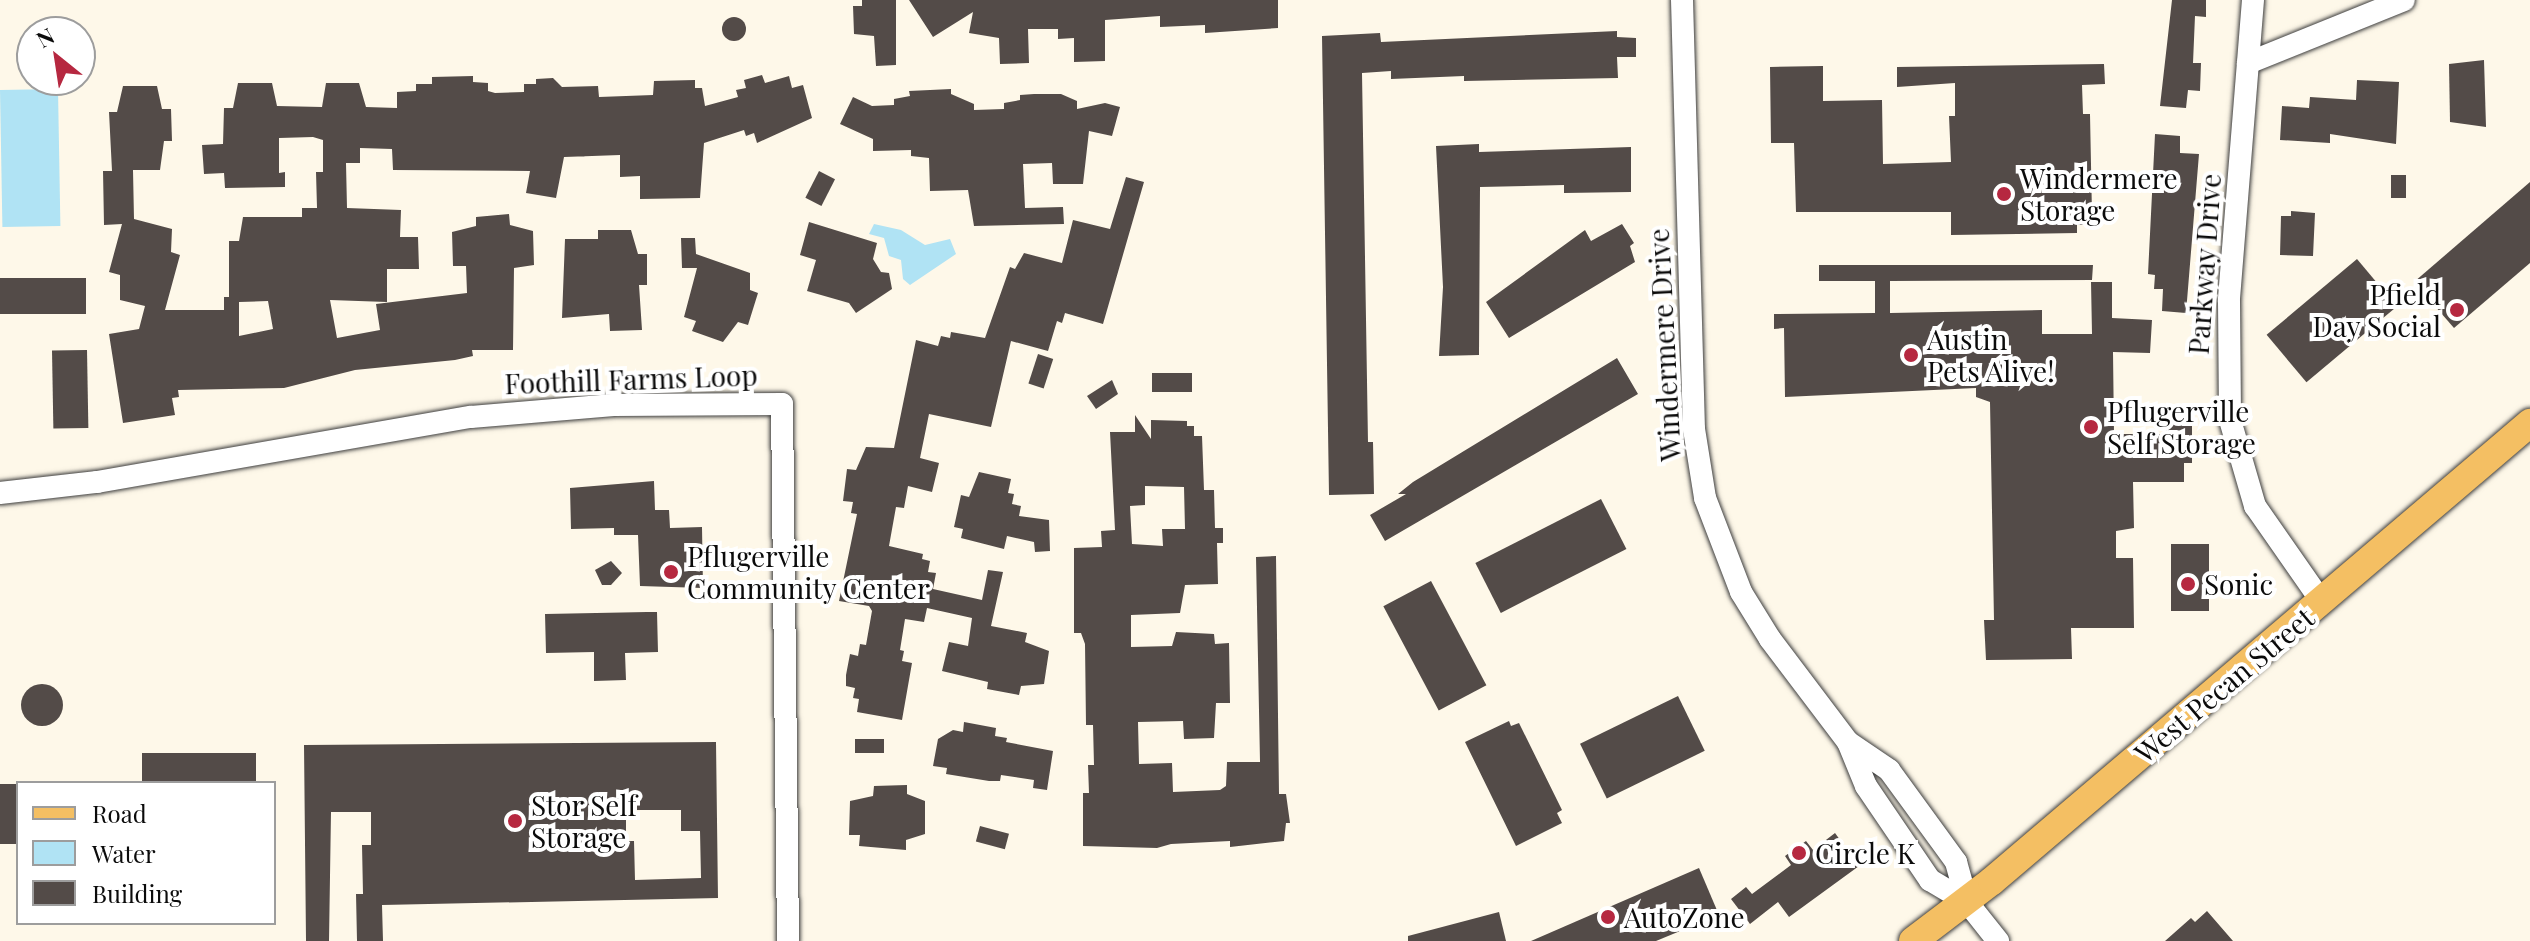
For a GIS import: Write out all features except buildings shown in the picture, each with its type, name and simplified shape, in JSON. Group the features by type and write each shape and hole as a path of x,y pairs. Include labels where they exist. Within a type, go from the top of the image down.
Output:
{"main road":[{"name":"West Pecan Street","path":"1913,941 1967,902 2530,423"}],"street":[{"name":"Windermere Drive","path":"1682,0 1694,429 1705,498 1741,592 1848,742 1889,770 1956,862 1967,902 1998,941"},
{"name":"Parkway Drive","path":"2253,0 2229,301 2230,420 2255,506 2322,602"},
{"path":"2248,63 2404,0"},
{"name":"Foothill Farms Loop","path":"0,493 97,482 471,417 597,406 782,404 788,941"}],"water":[{"path":"0,90 16,90 16,96 58,96 60,226 2,227"},
{"path":"874,224 901,230 925,245 950,239 956,254 910,285 903,279 901,260 889,256 884,238 869,234"}],"place":[{"name":"Windermere Storage","path":"2004,194"},
{"name":"Pfield Day Social","path":"2457,310"},
{"name":"Austin Pets Alive!","path":"1911,355"},
{"name":"Pflugerville Self Storage","path":"2091,427"},
{"name":"Pflugerville Community Center","path":"671,572"},
{"name":"Sonic","path":"2188,584"},
{"name":"Stor Self Storage","path":"515,821"},
{"name":"Circle K","path":"1799,853"},
{"name":"AutoZone","path":"1608,917"}]}
